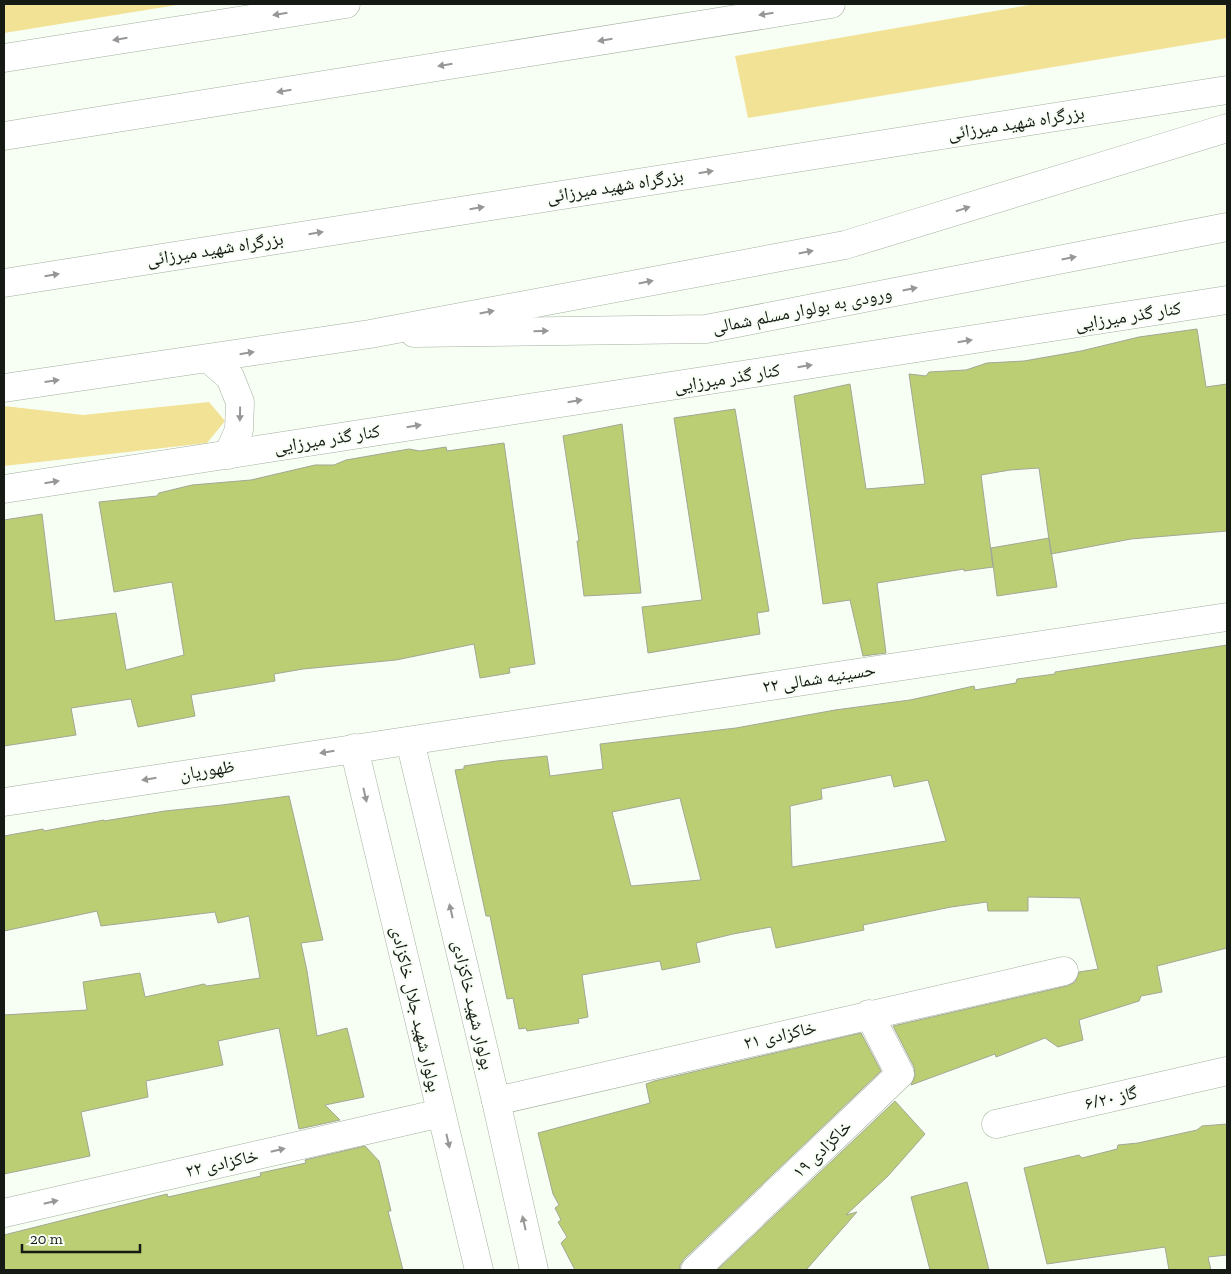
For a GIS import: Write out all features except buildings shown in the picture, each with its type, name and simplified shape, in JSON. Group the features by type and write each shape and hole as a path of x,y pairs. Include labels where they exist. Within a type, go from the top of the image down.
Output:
{"main road":[{"path":"4,58 346,4"},
{"path":"4,136 831,4"},
{"name":"بزرگراه شهید میرزائی","path":"4,283 1227,90"},
{"path":"4,388 370,334 845,245 1227,128"},
{"name":"ورودی به بولوار مسلم شمالی","path":"370,334 706,329 1227,226"},
{"name":"کنار گذر میرزایی","path":"4,489 1227,300"},
{"path":"209,358 230,377 240,402 239,430 228,455"},
{"name":"حسینیه شمالی ۲۲","path":"410,741 1227,617"},
{"name":"ظهوریان","path":"4,802 410,741"},
{"name":"بولوار شهید خاکزادی","path":"410,741 496,1101 534,1270"},
{"name":"بولوار شهید جلال خاکزادی","path":"354,748 479,1270"},
{"name":"خاکزادی ۲۱","path":"496,1101 869,1014 1064,971"},
{"name":"خاکزادی ۱۹","path":"695,1270 900,1074 869,1014"},
{"name":"گاز ۶/۲۰","path":"996,1124 1227,1071"},
{"name":"خاکزادی ۲۲","path":"4,1213 441,1113"}],"shaded area":[{"path":"4,4 183,4 4,33"},
{"path":"1035,4 1227,4 1227,38 748,118 735,56"},
{"path":"209,402 225,421 207,443 4,466 4,406 83,415"}]}
